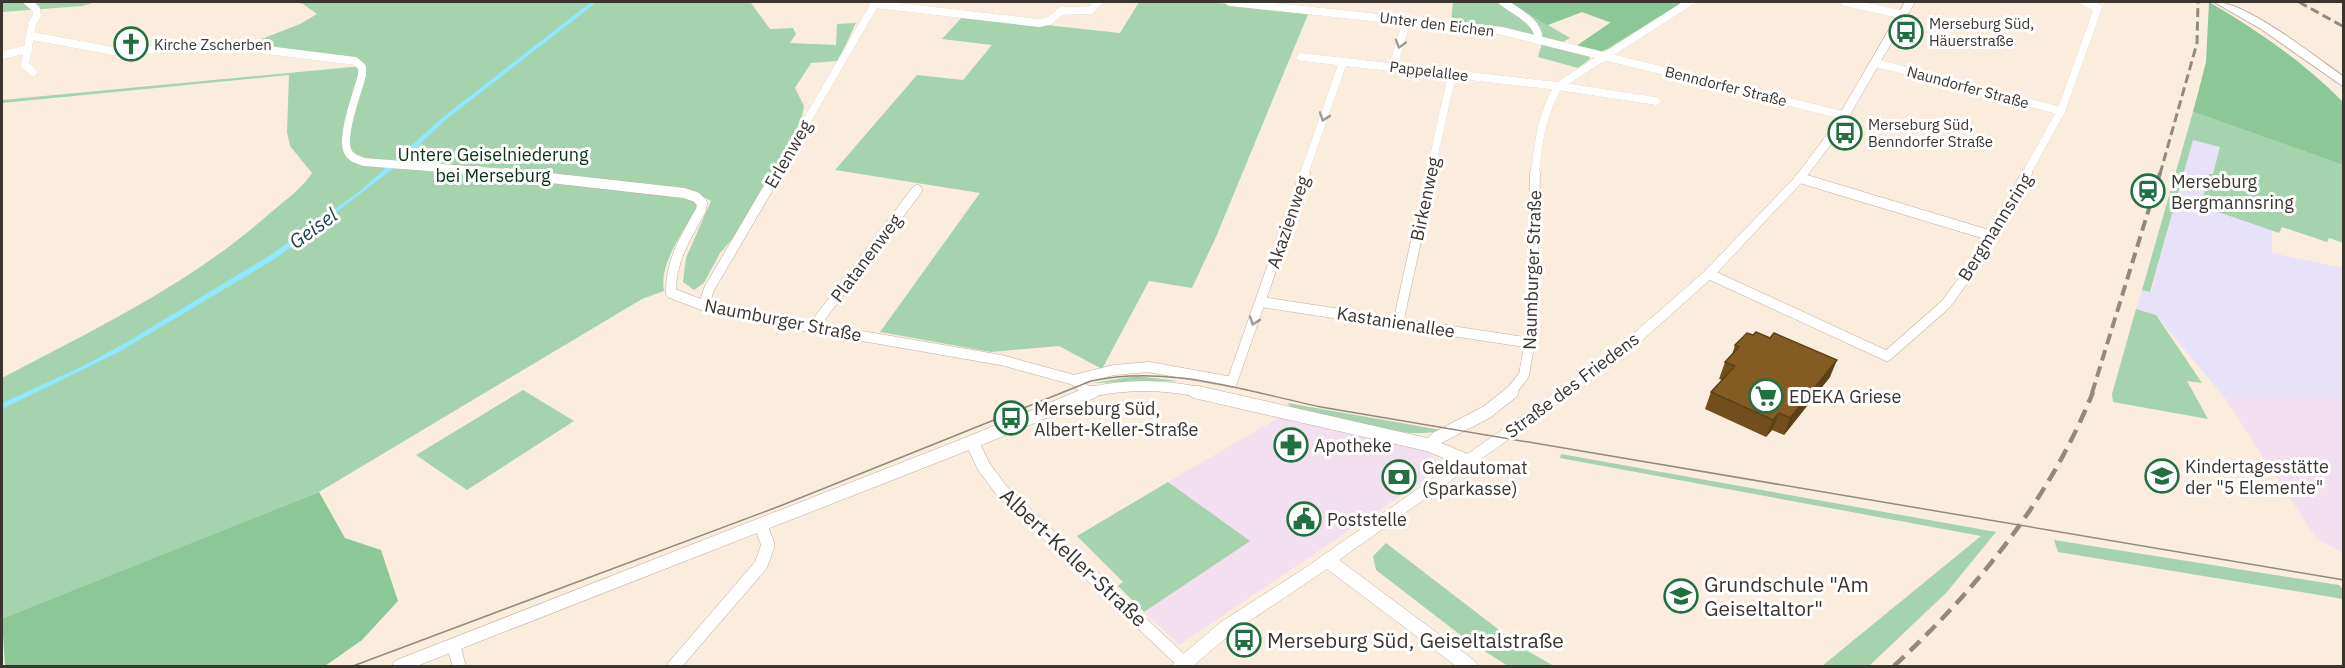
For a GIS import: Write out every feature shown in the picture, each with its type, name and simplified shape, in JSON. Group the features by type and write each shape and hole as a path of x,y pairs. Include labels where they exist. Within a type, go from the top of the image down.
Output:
{"main road":[{"path":"2220,2 2265,27 2320,66 2343,86"},
{"path":"2235,2 2290,33 2343,71"}],"street":[{"path":"28,2 36,9 37,15 32,24 32,36 25,65 33,72"},
{"path":"875,3 1039,23 1049,21 1061,11 1091,10 1098,2"},
{"name":"Unter den Eichen","path":"1230,2 1478,27 1606,56"},
{"path":"1503,2 1534,25 1539,36 1538,40"},
{"name":"Naumburger Straße","path":"1431,445 1439,436 1463,424 1512,393 1527,366 1531,343 1533,230 1540,122 1544,106 1558,86 1690,2"},
{"path":"1845,2 1904,15"},
{"name":"Straße des Friedens","path":"1183,665 1227,627 1327,560 1615,357 1709,274 1800,178 1846,116 1910,2"},
{"name":"Bergmannsring","path":"1709,274 1887,356 1946,304 1982,256 2061,111 2098,8 2085,2"},
{"name":"Erlenweg","path":"704,305 709,289 875,3"},
{"path":"1393,67 1407,20"},
{"name":"Naumburger Straße","path":"32,36 114,51 243,47 355,61 362,67 362,75 346,140 347,152 353,158 364,162 590,182 696,197 702,203 701,210 686,236 670,282 671,293 727,312 967,353 1074,380 1088,392"},
{"path":"2,55 28,49"},
{"name":"Benndorfer Straße","path":"1606,56 1846,116"},
{"name":"Pappelallee","path":"1301,57 1558,86"},
{"name":"Akazienweg","path":"1232,382 1343,62"},
{"name":"Naundorfer Straße","path":"1876,63 2061,111"},
{"name":"Birkenweg","path":"1398,323 1452,74"},
{"path":"1558,86 1656,101"},
{"path":"1800,178 1992,236"},
{"name":"Platanenweg","path":"814,327 917,190"},
{"name":"Kastanienallee","path":"1261,302 1531,343"},
{"name":"Naumburger Straße","path":"1074,380 1114,370 1149,367 1232,382"},
{"path":"399,666 762,526 972,442 1088,392 1137,386 1193,391 1431,445 1468,461"},
{"name":"Albert-Keller-Straße","path":"972,442 984,467 1002,491 1183,665"},
{"path":"674,666 761,565 768,545 762,526"},
{"path":"1327,560 1469,666"},
{"path":"454,646 459,666"}],"shaded area":[{"path":"2193,139 2220,147 2272,225 2272,253 2343,268 2343,398 2224,397 2156,315 2136,309 2142,290 2151,292"},
{"path":"2224,397 2343,398 2343,553 2316,538"},
{"path":"1280,417 1426,449 1443,467 1179,645 1144,612 1249,541 1168,482"}],"green space":[{"path":"2,2 96,2 82,6 2,12"},
{"name":"Untere Geiselniederung bei Merseburg","path":"293,2 754,2 751,3 770,29 793,28 796,34 790,43 836,45 837,24 856,23 838,61 811,63 795,88 804,106 801,121 735,236 720,253 704,283 694,290 683,282 686,258 711,201 700,195 695,201 698,208 673,248 665,270 664,291 642,299 319,492 109,577 2,638 2,378 107,323 174,284 239,239 292,195 312,173 290,146 287,132 289,75 2,103 2,100 363,66 363,62 351,57 257,47 257,43 254,42 300,24 317,14 303,4"},
{"path":"1139,2 1208,2 1309,12 1216,237 1192,288 1149,281 1102,369 1059,346 991,352 880,332 980,193 835,170 917,75 963,80 992,45 942,39 963,16 1120,33"},
{"path":"1453,2 1508,2 1517,7 1510,2 1683,2 1607,50 1575,47 1611,23 1582,12 1548,25 1570,38 1561,43 1451,22"},
{"path":"1510,2 1683,2 1601,52 1575,47 1611,22 1582,12 1547,25"},
{"path":"2209,2 2279,48 2312,73 2343,102 2343,165 2193,112 2206,62"},
{"path":"1542,43 1588,55 1590,59 1578,68 1538,57"},
{"path":"2193,112 2343,165 2343,243 2329,238 2327,242 2282,227 2279,233 2201,206 2209,174 2213,174 2220,147 2193,140 2150,292 2142,290"},
{"path":"2136,309 2156,315 2202,383 2187,381 2208,419 2113,402 2112,394"},
{"path":"1137,376 1178,381 1093,383"},
{"path":"523,390 574,421 467,490 416,455"},
{"path":"1287,403 1441,430 1409,433 1389,430 1292,408"},
{"path":"1561,454 1996,532 1947,592 1869,666 1822,666 1981,536 1560,458"},
{"path":"1168,482 1250,541 1144,612 1118,586 1123,582 1077,536"},
{"path":"319,492 345,538 381,550 398,601 362,640 325,666 5,666 2,619"},
{"path":"2054,540 2339,585 2343,589 2343,599 2058,552"},
{"path":"1386,543 1524,649 1554,666 1508,666 1467,640 1376,570 1373,556"}],"water":[{"name":"Geisel","path":"591,2 597,2 443,122 403,161 278,257 119,352 2,409 2,403 83,366 127,342 272,254 360,191 443,117"}],"building":[{"name":"EDEKA Griese","path":"1756,332 1770,338 1774,333 1837,360 1790,418 1779,413 1773,420 1711,392 1735,366 1725,362 1739,347 1735,345 1747,333 1753,335"}],"tram line":[{"path":"353,666 780,506 1091,381 1120,377 1149,376 1207,382 1321,407 2344,580"}],"railway":[{"path":"2160,174 2197,43 2198,2"},
{"path":"2299,2 2344,27"},
{"path":"2092,393 2160,173"},
{"path":"1894,666 1954,605 2009,540 2056,469 2093,392"}],"place":[{"name":"Merseburg Süd, Häuerstraße","path":"1906,32"},
{"name":"Kirche Zscherben","path":"131,44"},
{"name":"Merseburg Süd, Benndorfer Straße","path":"1845,133"},
{"name":"Merseburg Bergmannsring","path":"2148,191"},
{"name":"EDEKA Griese","path":"1766,396"},
{"name":"Merseburg Süd, Albert-Keller-Straße","path":"1011,418"},
{"name":"Apotheke","path":"1291,445"},
{"name":"Kindertagesstätte der \"5 Elemente\"","path":"2162,476"},
{"name":"Geldautomat (Sparkasse)","path":"1399,477"},
{"name":"Poststelle","path":"1304,519"},
{"name":"Grundschule \"Am Geiseltaltor\"","path":"1681,596"},
{"name":"Merseburg Süd, Geiseltalstraße","path":"1244,640"}]}
